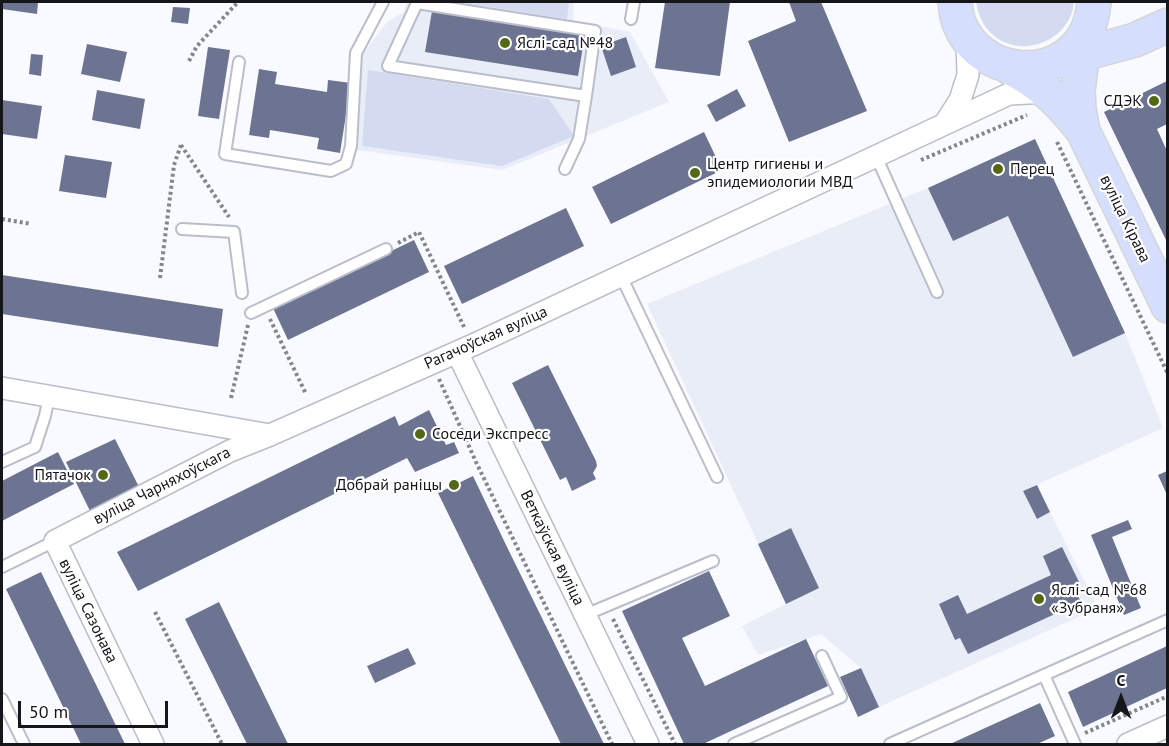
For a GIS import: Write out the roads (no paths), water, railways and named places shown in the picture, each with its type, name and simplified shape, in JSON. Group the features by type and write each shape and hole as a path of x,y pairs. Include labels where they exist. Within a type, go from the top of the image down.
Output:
{"main road":[{"path":"955,2 958,19 967,39 1009,80 1033,68 1060,71 1167,25"},
{"path":"1060,71 1092,18 1094,2"},
{"path":"1072,127 1092,83 1110,61 1135,40"},
{"name":"вуліца Кірава","path":"1060,71 1078,91 1072,127"},
{"name":"вуліца Кірава","path":"1060,71 1066,110 1072,127 1167,306"}],"street":[{"path":"946,122 960,100 968,75 967,39"},
{"name":"Рагачоўская вуліца","path":"270,435 457,352 936,128 1009,80"},
{"name":"Веткаўская вуліца","path":"457,352 648,744"},
{"path":"2,388 270,435"},
{"name":"вуліца Чарняхоўскага","path":"56,541 230,451 270,435"},
{"name":"вуліца Сазонава","path":"56,541 153,744"},
{"path":"1128,744 1167,726"}],"lane":[{"path":"239,62 225,154 331,171 346,164 351,146 356,53 383,2"},
{"path":"631,19 634,2"},
{"path":"565,169 579,139 586,96 595,31 417,3 388,66 586,96"},
{"path":"876,156 937,292"},
{"path":"182,229 234,232 242,293"},
{"path":"251,313 386,249"},
{"path":"621,276 717,477"},
{"path":"2,462 34,447 45,416 49,396"},
{"path":"2,567 56,541"},
{"path":"585,615 713,561"},
{"path":"890,744 1167,620"},
{"path":"734,744 841,698 822,656"},
{"path":"1044,675 1074,742"},
{"path":"2,699 24,744"}],"place":[{"name":"Яслі-сад №48","path":"505,43"},
{"name":"СДЭК","path":"1154,101"},
{"name":"Перец","path":"998,169"},
{"name":"Центр гигиены и эпидемиологии МВД","path":"695,173"},
{"name":"Соседи Экспресс","path":"420,434"},
{"name":"Пятачок","path":"103,475"},
{"name":"Добрай раніцы","path":"454,485"},
{"name":"Яслі-сад №68 «Зубраня»","path":"1039,599"}]}
